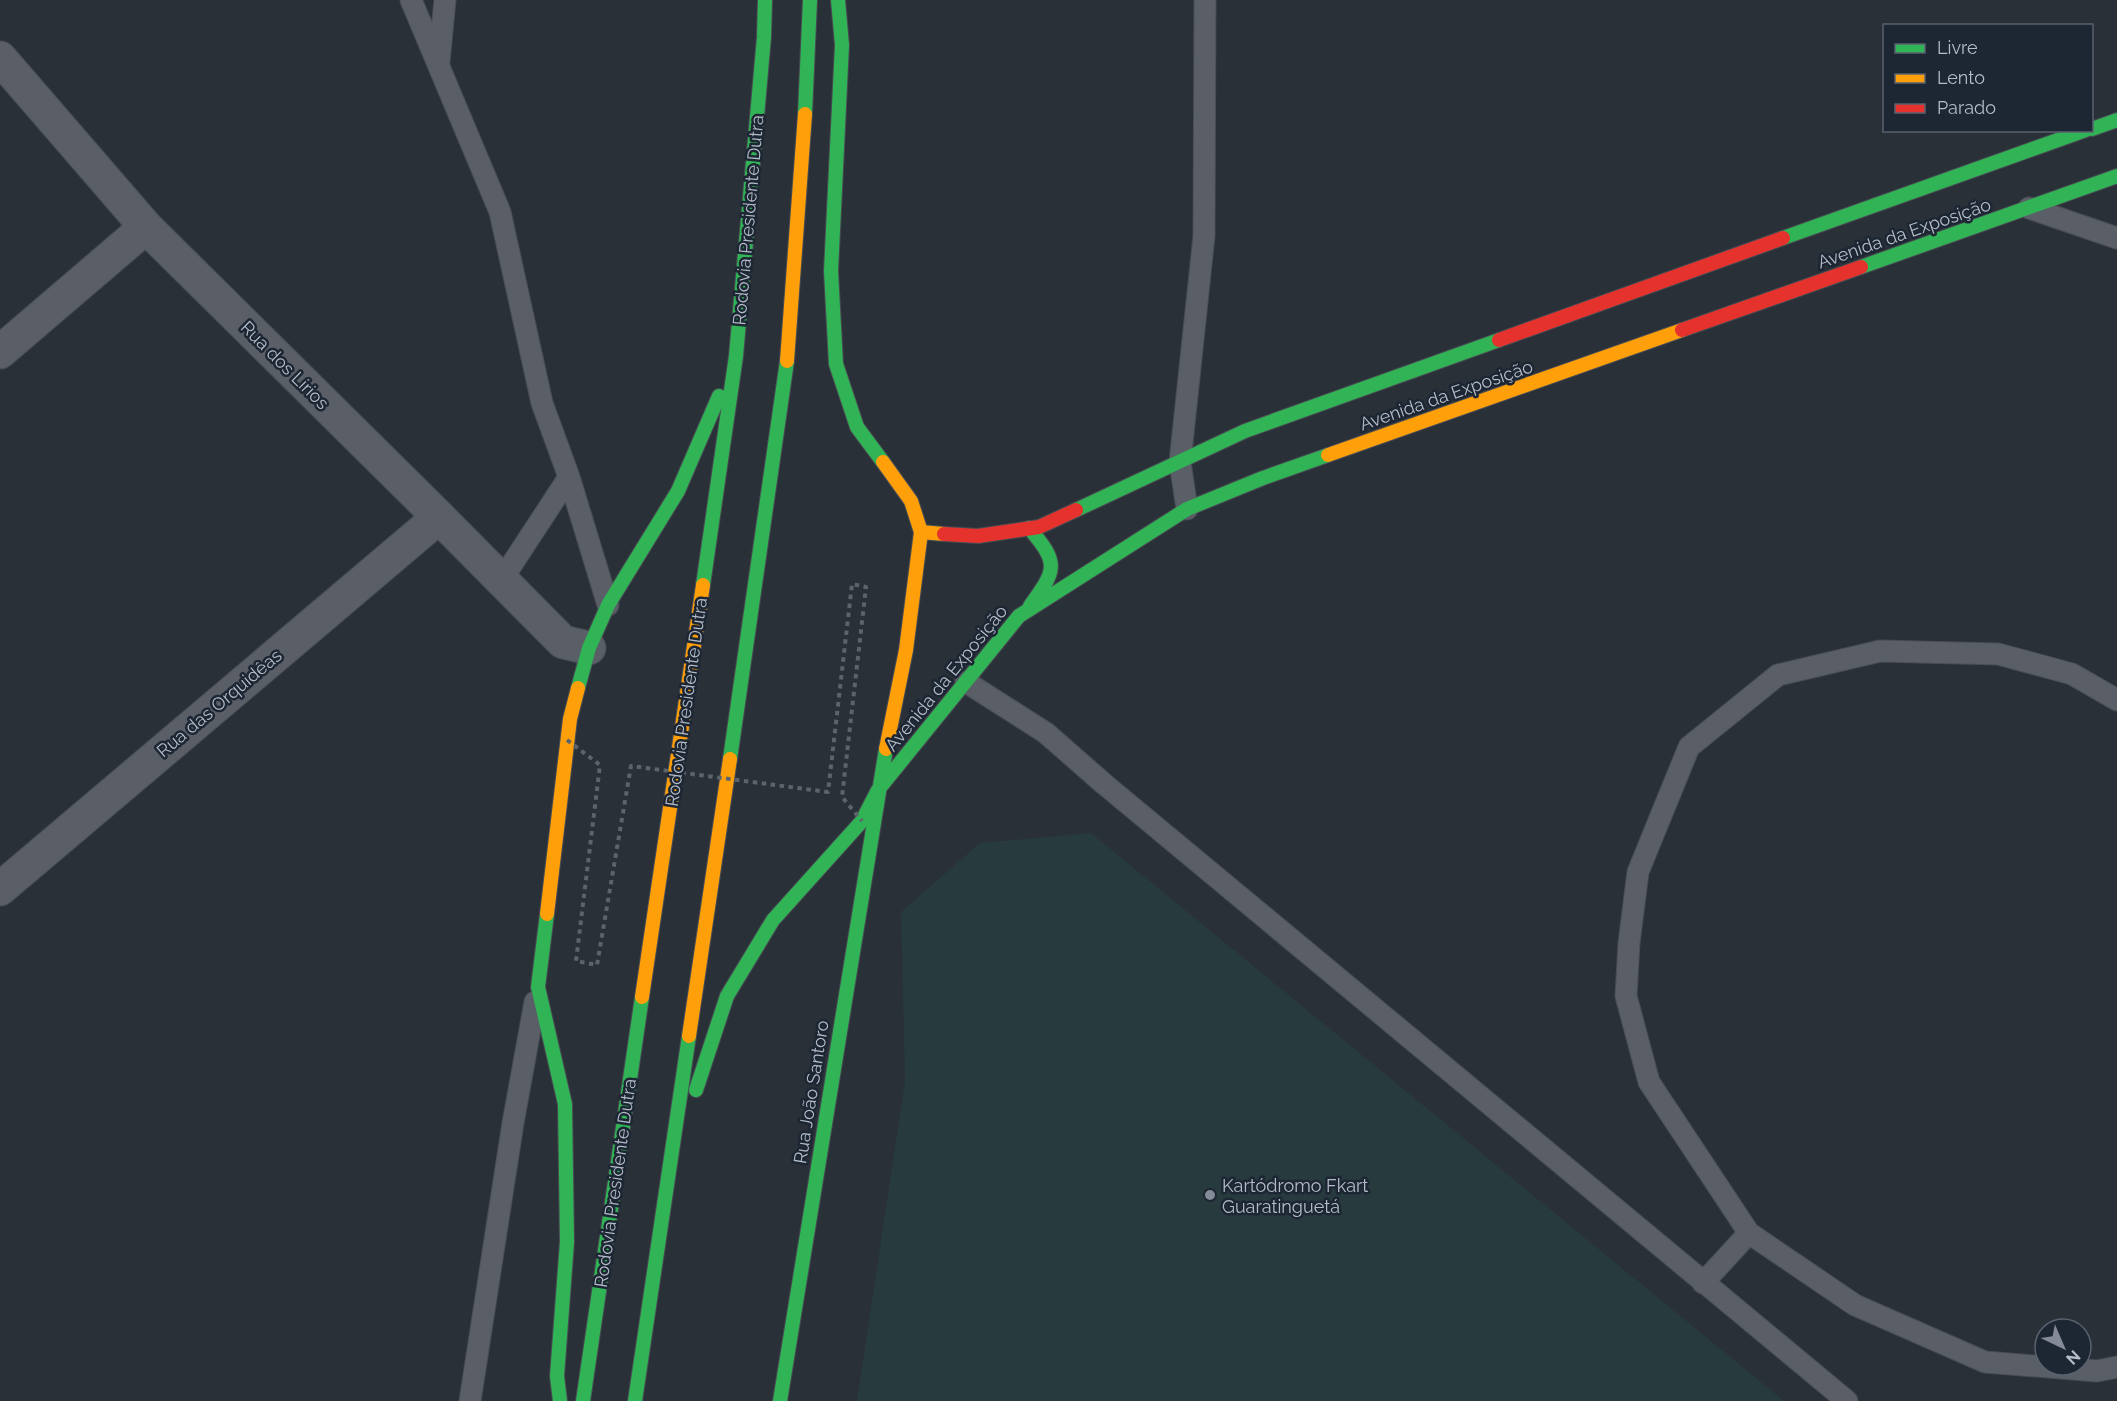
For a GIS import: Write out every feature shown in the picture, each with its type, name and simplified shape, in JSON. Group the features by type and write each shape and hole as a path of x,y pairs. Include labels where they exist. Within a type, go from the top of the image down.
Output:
{"main road":[{"name":"Rodovia Presidente Dutra","path":"583,1401 736,356 764,37 765,0"},
{"path":"635,1401 786,377 808,72 810,0"},
{"path":"668,1174 727,996 773,920 862,821 878,790 906,650 921,532 910,501 857,427 836,364 831,271 842,45 838,0"},
{"path":"2093,128 2117,120"},
{"name":"Avenida da Exposição","path":"921,532 978,536 1039,527 1245,431 2080,132"},
{"name":"Avenida da Exposição","path":"878,790 1019,616 1187,509 1274,474 2117,176"},
{"path":"560,1401 557,1376 567,1242 566,1104 538,987 570,719 589,648 608,605 678,491 736,356"},
{"path":"1027,610 1050,577 1050,560 1045,547 1029,528"},
{"name":"Rua João Santoro","path":"780,1401 878,790"}],"street":[{"name":"Rua dos Lírios","path":"0,58 146,227 439,516 563,642 589,648"},
{"path":"0,352 146,227"},
{"name":"Rua das Orquidêas","path":"0,889 439,516"}],"lane":[{"path":"411,0 500,212 542,403 569,477 608,605"},
{"path":"439,66 445,0"},
{"path":"1187,509 1180,462 1204,236 1205,0"},
{"path":"2028,208 2117,238"},
{"path":"501,581 569,477"},
{"path":"2117,700 2072,674 1998,654 1880,651 1778,675 1689,747 1638,872 1629,943 1626,996 1649,1082 1749,1233 1855,1305 1984,1362 2097,1371 2117,1367"},
{"path":"966,682 1047,733 1112,790 1847,1401"},
{"path":"470,1401 513,1123 538,987"},
{"path":"1703,1283 1749,1233"}],"path":[{"path":"567,740 600,765 576,961 597,965 631,766 828,792 852,584 866,587 842,797 862,821"}],"green space":[{"name":"Kartódromo Fkart Guaratinguetá","path":"1091,833 1784,1401 857,1401 905,1081 901,912 980,843"}],"traffic: fast":[{"path":"703,585 736,356 764,37 765,0"},
{"path":"805,114 810,0"},
{"path":"838,0 842,45 831,271 836,364 857,427 883,462"},
{"path":"2093,129 2117,120"},
{"path":"1783,238 2080,132"},
{"path":"1861,267 2117,176"},
{"path":"1076,510 1245,431 1499,340"},
{"path":"730,759 787,361"},
{"path":"578,688 589,648 608,605 678,491 719,396"},
{"path":"882,785 1019,616 1187,509 1328,455"},
{"path":"1029,528 1046,550 1051,567 1045,584 1030,606"},
{"path":"780,1401 886,749"},
{"path":"696,1090 727,996 773,920 862,821 878,790"},
{"path":"547,914 538,987 565,1104 567,1242 557,1376 560,1401"},
{"path":"583,1401 642,997"},
{"path":"635,1401 689,1036"}],"traffic: slow":[{"path":"787,361 805,114"},
{"path":"1328,455 1682,330"},
{"path":"883,462 911,501 921,532"},
{"path":"886,749 906,650 921,532 944,534"},
{"path":"642,997 703,585"},
{"path":"547,914 570,719 578,688"},
{"path":"689,1036 730,759"}],"traffic: jam":[{"path":"1499,340 1783,238"},
{"path":"1682,330 1861,267"},
{"path":"944,534 978,536 1039,527 1076,510"}],"place":[{"name":"Kartódromo Fkart Guaratinguetá","path":"1210,1195"}]}
